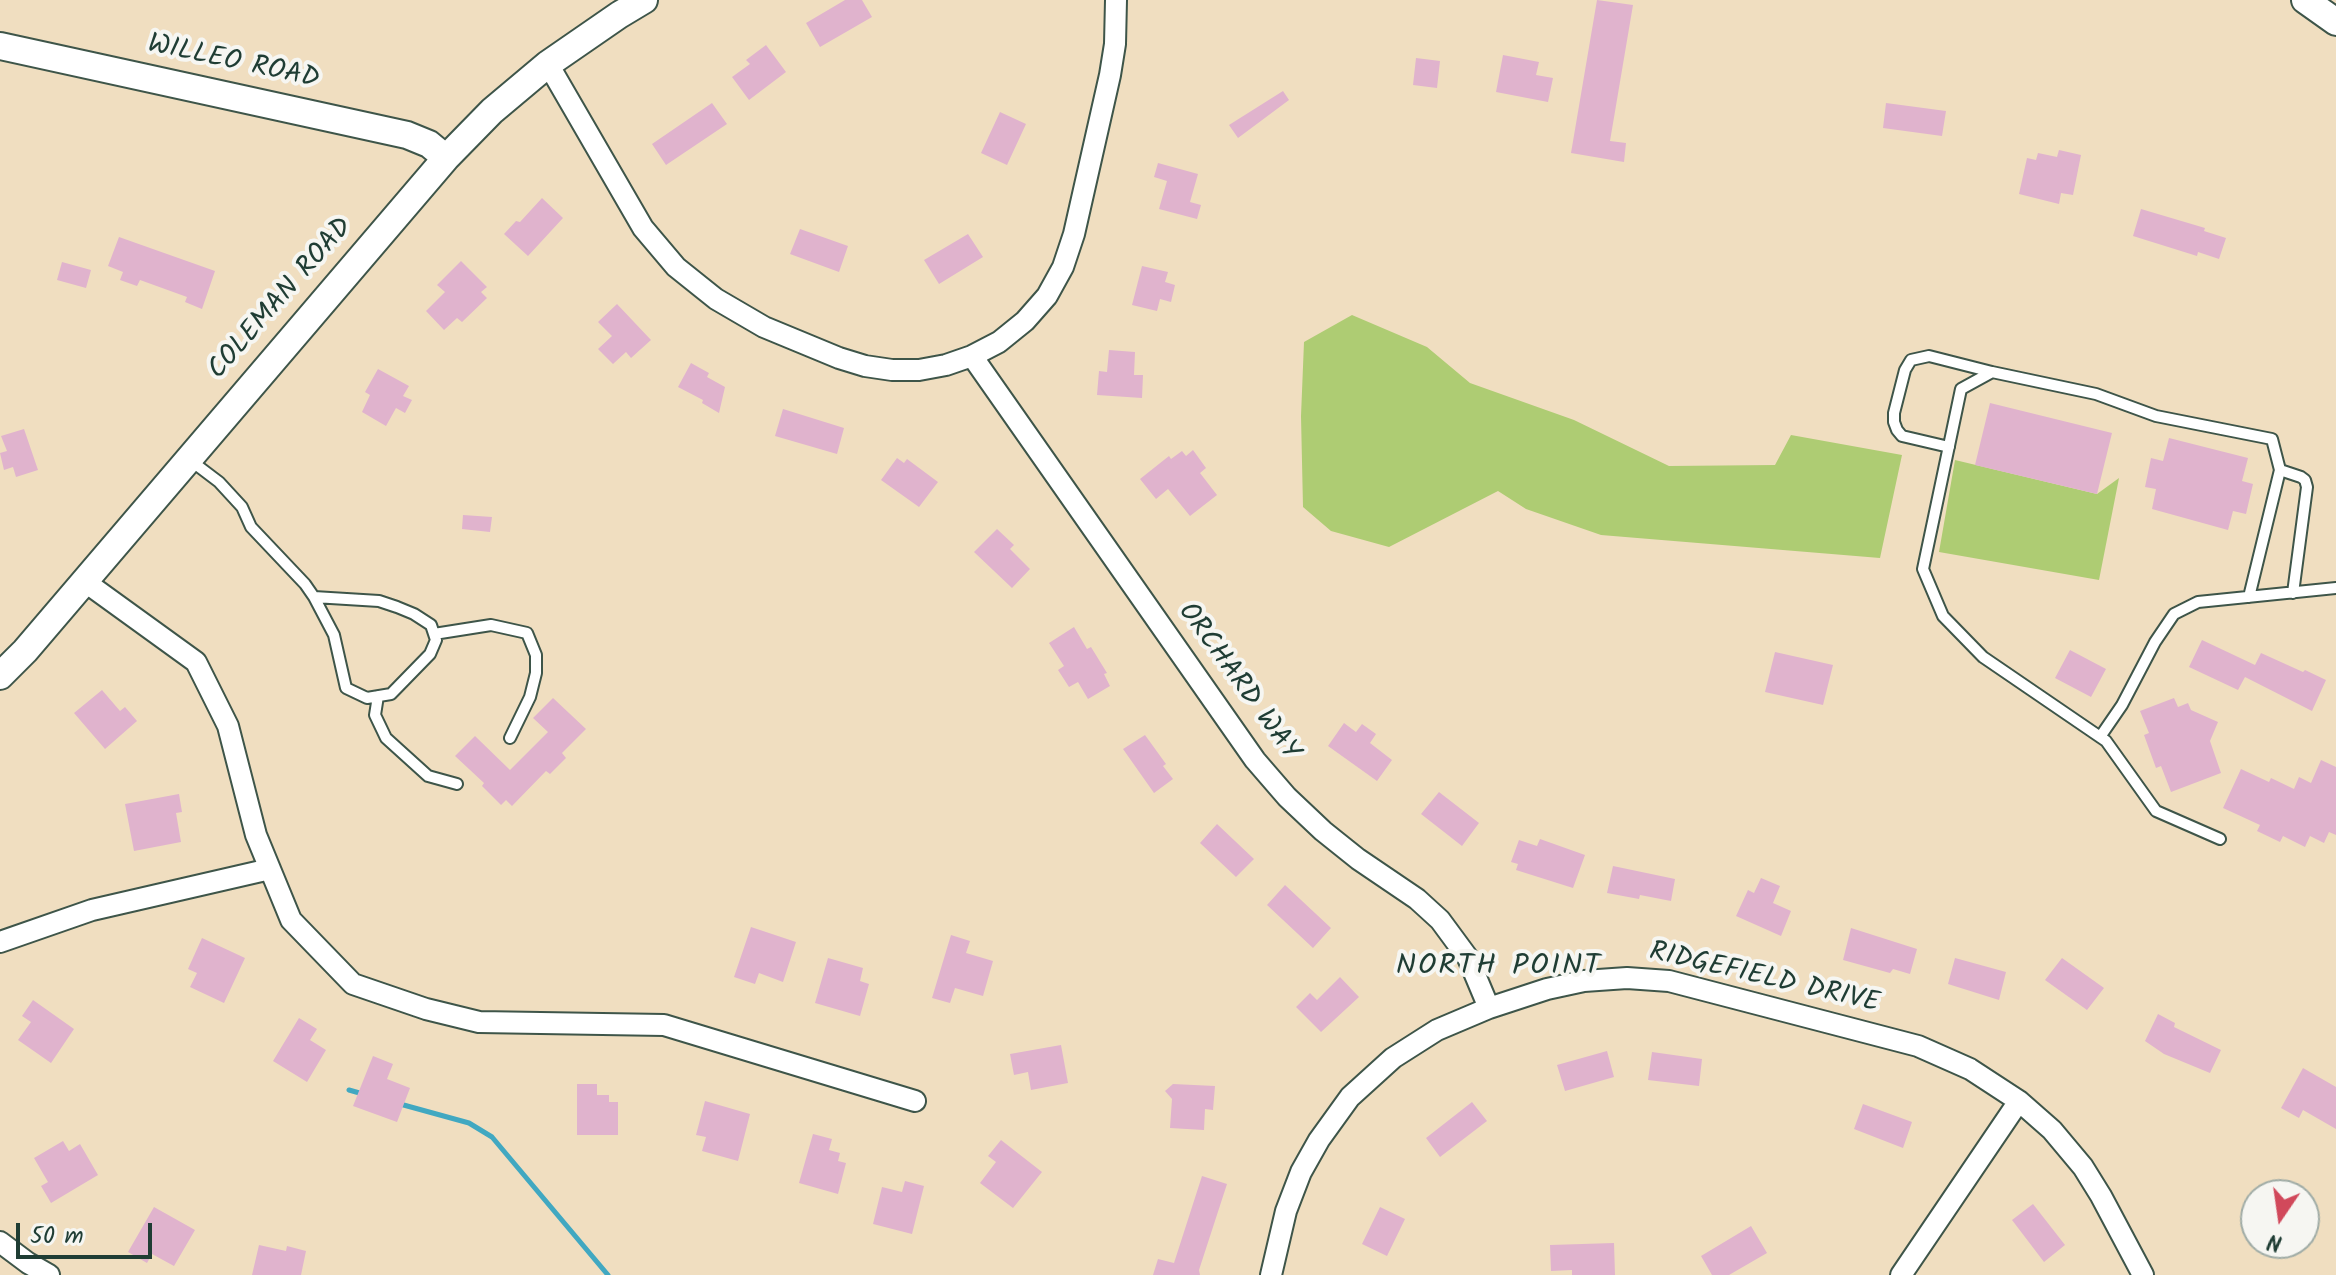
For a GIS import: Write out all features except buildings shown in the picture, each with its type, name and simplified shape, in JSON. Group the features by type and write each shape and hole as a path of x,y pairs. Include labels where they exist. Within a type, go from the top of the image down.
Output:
{"street":[{"name":"COLEMAN ROAD","path":"0,676 25,651 446,158 492,111 548,64 644,0"},
{"path":"548,64 643,228 676,267 716,299 764,327 865,366 919,370 972,356 999,342 1025,321 1047,296 1063,267 1074,234 1110,75 1115,44 1116,0"},
{"path":"2309,1 2336,22"},
{"name":"WILLEO ROAD","path":"0,46 407,135 429,144 446,158"},
{"name":"ORCHARD WAY","path":"972,356 1255,760 1287,797 1323,831 1417,899 1440,920 1468,958 1489,1008"},
{"path":"84,581 196,662 228,726 256,835 291,920 353,984 426,1009 479,1022 664,1025 915,1101"},
{"path":"0,942 92,910 270,869"},
{"name":"RIDGEFIELD DRIVE","path":"1271,1275 1286,1211 1301,1172 1319,1140 1350,1097 1393,1058 1437,1030 1489,1008 1547,989 1584,981 1627,978 1669,981 1918,1046 1970,1069 2019,1101 2052,1130 2083,1167 2143,1275"},
{"path":"1901,1275 2019,1101"},
{"path":"0,1242 49,1275"}],"lane":[{"path":"1949,447 1902,436 1894,422 1905,370 1911,360 1919,356 2096,394 2156,416 2272,439 2280,470 2249,597"},
{"path":"1992,372 1961,389 1923,569 1943,616 1983,657 2106,741 2156,811 2220,839"},
{"path":"189,459 219,482 242,507 251,527 305,584 314,597 322,608 334,635 346,688 367,698 391,694 430,654 436,640 431,625 414,614 379,601 314,597"},
{"path":"2280,470 2301,477 2307,487 2293,593"},
{"path":"2100,737 2174,614 2198,602 2336,588"},
{"path":"434,634 491,625 527,633 536,655 536,673 530,697 510,738"},
{"path":"378,696 375,715 386,738 428,776 457,784"}],"green space":[{"path":"1352,315 1427,347 1470,383 1574,420 1669,466 1775,465 1791,435 1902,455 1880,558 1601,535 1526,509 1498,491 1389,547 1331,531 1303,507 1301,416 1304,342"},
{"path":"1955,460 2097,494 2119,478 2099,580 1939,552"}],"waterway":[{"path":"349,1090 363,1094"},
{"path":"400,1104 469,1123 492,1137 608,1275"}],"district":[{"name":"NORTH POINT","path":"1499,969"}]}
